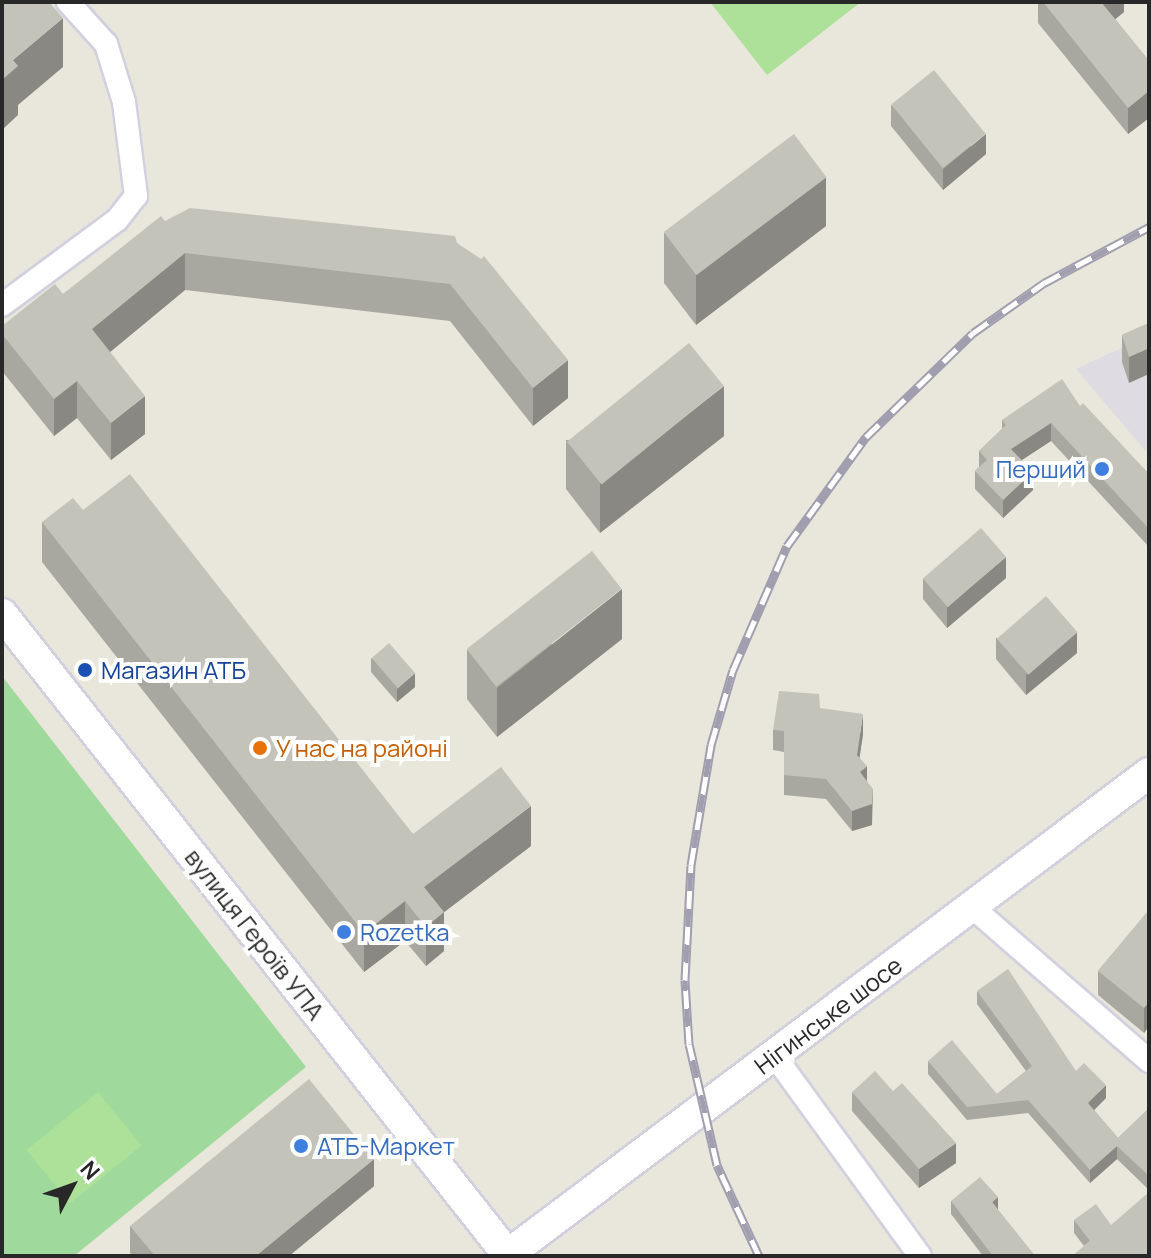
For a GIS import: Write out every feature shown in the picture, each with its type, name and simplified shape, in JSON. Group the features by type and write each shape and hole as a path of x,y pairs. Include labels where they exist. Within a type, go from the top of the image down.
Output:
{"street":[{"path":"2,305 117,220 136,196 124,102 106,44 68,2"},
{"name":"вулиця Героїв УПА","path":"2,614 507,1255"},
{"name":"Нігинське шосе","path":"507,1255 1149,773"},
{"path":"972,907 1149,1061"},
{"path":"774,1055 920,1256"}],"shaded area":[{"path":"1149,335 1149,455 1076,369"}],"green space":[{"path":"710,2 861,2 767,75"},
{"path":"2,676 306,1067 74,1256 2,1256"},
{"path":"98,1092 141,1146 70,1204 27,1150"}],"building":[{"path":"2,2 49,2 63,18 13,60 18,66 2,80"},
{"path":"1043,2 1104,2 1149,61 1149,91 1128,108"},
{"path":"934,70 986,134 943,168 891,105"},
{"path":"794,134 826,177 696,275 664,232"},
{"path":"190,208 455,236 457,243 481,259 484,256 568,360 533,388 450,284 185,253 92,329 145,396 111,423 77,381 54,399 2,334 2,326 55,284 63,294 161,216 165,221"},
{"path":"1149,323 1149,348 1129,357 1122,335"},
{"path":"689,343 724,386 602,485 567,442"},
{"path":"1062,379 1080,406 1083,403 1149,474 1149,529 1051,423 1011,449 1033,472 1003,500 975,471 987,460 979,451 1006,425 1002,420"},
{"path":"130,474 413,834 501,767 531,806 424,887 444,912 426,927 405,901 364,933 42,522 73,498 83,510"},
{"path":"981,528 1006,557 948,607 923,579"},
{"path":"592,551 622,589 496,687 467,649"},
{"path":"1046,596 1077,632 1028,675 997,639"},
{"path":"389,643 415,673 398,688 372,658"},
{"path":"779,691 819,694 820,708 863,714 857,755 867,766 860,772 873,789 872,804 852,811 826,779 784,775 784,731 773,730"},
{"path":"1149,910 1149,1002 1144,1008 1098,971"},
{"path":"1008,969 1076,1071 1084,1063 1106,1085 1088,1103 1118,1138 1149,1108 1149,1176 1117,1146 1090,1170 1028,1100 967,1107 928,1061 952,1040 997,1094 1032,1066 977,991"},
{"path":"875,1071 893,1091 902,1083 956,1143 919,1169 852,1092"},
{"name":"АТБ-Маркет","path":"309,1079 374,1159 256,1256 155,1256 130,1226"},
{"path":"980,1177 998,1197 992,1202 1035,1256 993,1256 951,1201"},
{"path":"1149,1192 1149,1256 1072,1256 1090,1241 1074,1220 1096,1204 1111,1225"}],"railway":[{"path":"759,1256 717,1165 689,1044 685,980 691,865 711,745 733,670 787,546 866,437 973,333 1044,283 1149,227"}],"place":[{"name":"Перший","path":"1102,469"},
{"name":"Магазин АТБ","path":"85,670"},
{"name":"У нас на районі","path":"260,748"},
{"name":"Rozetka","path":"344,932"},
{"name":"АТБ-Маркет","path":"301,1146"}]}
